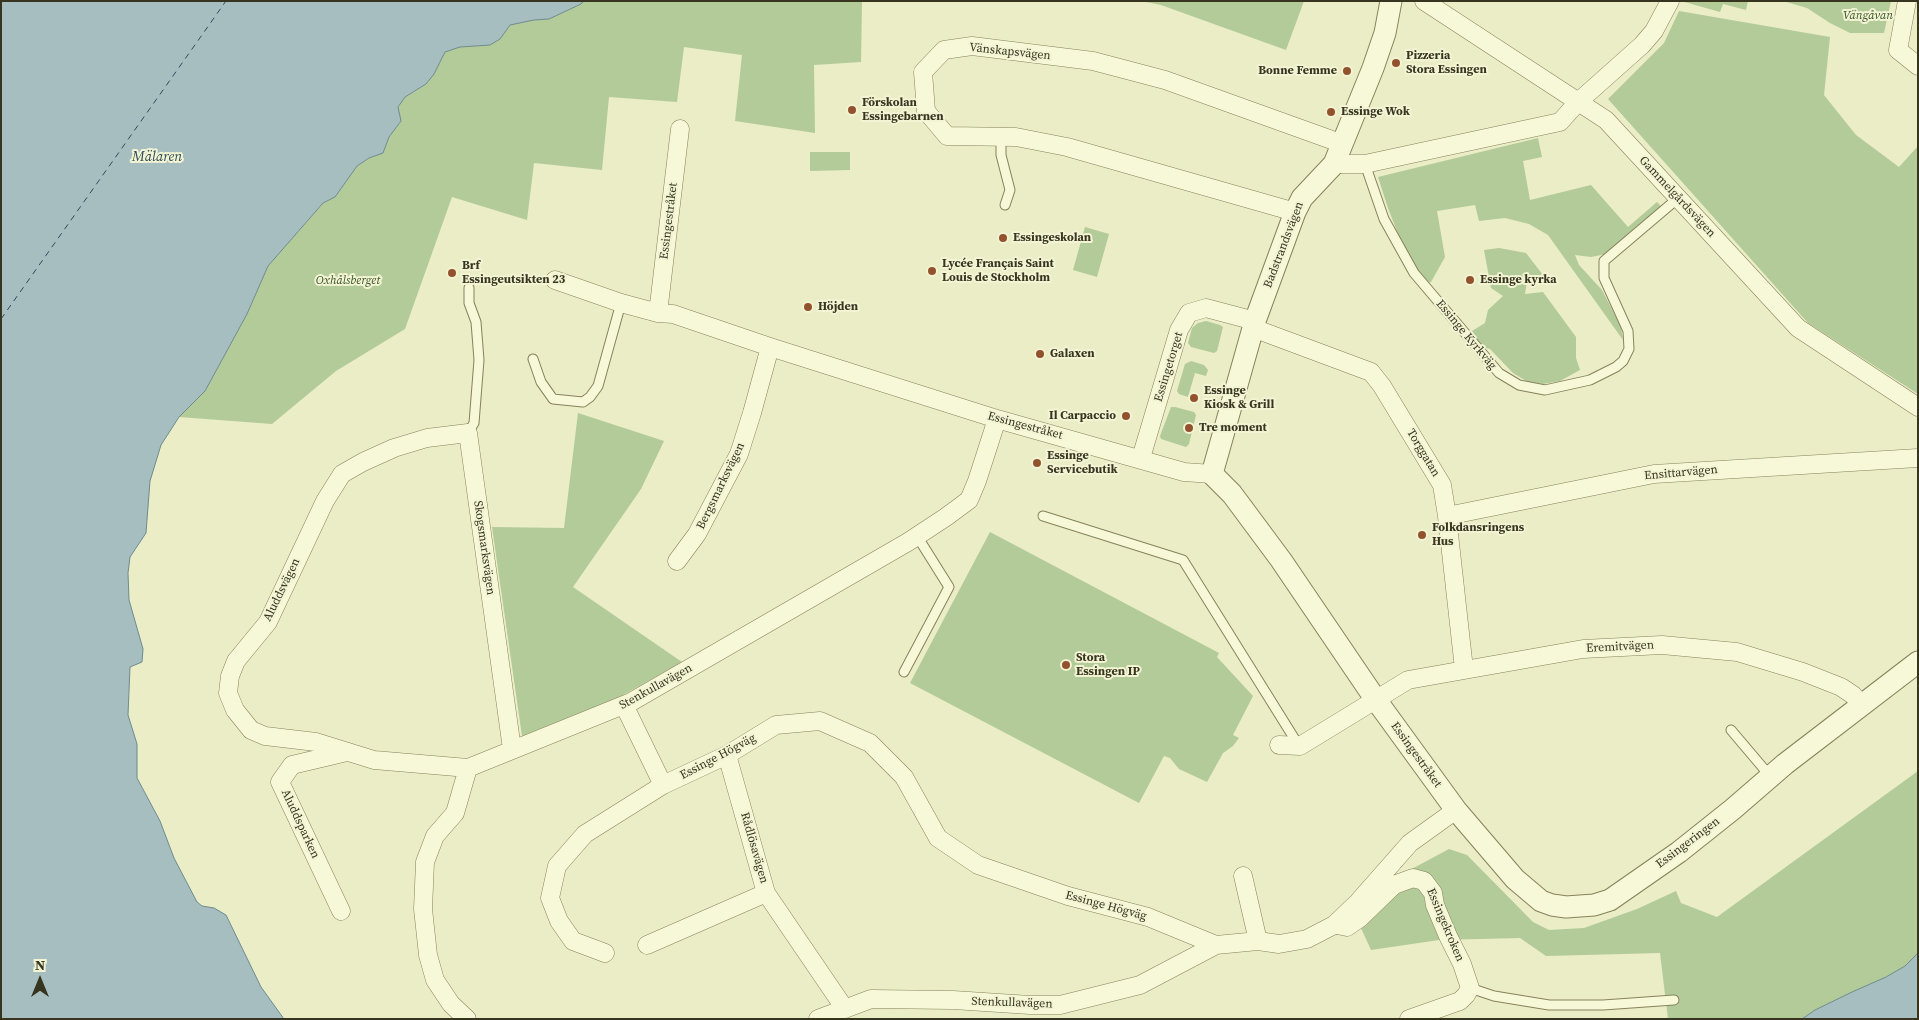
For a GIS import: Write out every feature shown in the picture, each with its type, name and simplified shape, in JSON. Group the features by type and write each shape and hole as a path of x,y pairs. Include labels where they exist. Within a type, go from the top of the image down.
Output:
{"street":[{"name":"Badstrandsvägen","path":"1212,474 1254,325 1295,212 1302,198 1334,164 1373,68 1385,32 1391,1"},
{"name":"Gammelgårdsvägen","path":"1424,1 1606,120 1798,328 1918,407"},
{"path":"1334,164 1365,164 1560,122 1578,102 1642,46 1654,31 1670,1"},
{"path":"1907,1 1898,50 1917,66"},
{"name":"Vänskapsvägen","path":"1295,212 1066,147 1016,137 947,136 926,111 923,72 944,50 972,46 1093,62 1165,80 1343,144"},
{"name":"Essingestråket","path":"658,313 680,129"},
{"name":"Essingestråket","path":"555,280 658,313 673,314 770,348 997,419 1141,458 1184,472 1212,474 1232,494 1281,560 1376,700 1456,810"},
{"name":"Essingetorget","path":"1141,458 1179,330 1190,313 1206,308 1254,325"},
{"name":"Torggatan","path":"1254,325 1371,372 1382,386 1442,485 1464,669"},
{"name":"Bergsmarksvägen","path":"677,561 697,534 739,454 770,348"},
{"name":"Stenkullavägen","path":"468,768 624,705 917,536 969,500 997,419"},
{"name":"Skogsmarksvägen","path":"468,434 512,749"},
{"name":"Aluddsvägen","path":"468,434 427,438 394,448 342,474 325,501 268,622 236,661 230,676 228,693 235,710 251,730 265,736 316,742 374,760 468,768"},
{"name":"Ensittarvägen","path":"1447,516 1654,474 1916,453"},
{"name":"Eremitvägen","path":"1376,700 1408,680 1464,669 1583,649 1662,644 1737,652 1803,672 1841,687 1853,695 1861,704"},
{"name":"Essingeringen","path":"1456,810 1515,879 1541,901 1552,906 1586,906 1610,900 1680,852 1770,776 1861,704 1918,662"},
{"path":"1279,744 1300,746 1376,700"},
{"path":"624,705 663,785"},
{"name":"Essinge Högväg","path":"605,953 574,941 559,921 550,898 557,866 585,834 663,785 727,755 776,725 820,721 870,744 904,777 938,838 978,865 1068,896 1148,916 1216,945"},
{"name":"Aluddsparken","path":"342,911 280,782 292,765 350,751"},
{"name":"Rådlösavägen","path":"727,755 766,893 845,1009"},
{"path":"467,1019 451,1004 435,980 428,955 423,908 425,862 435,836 455,813 468,768"},
{"name":"Stenkullavägen","path":"818,1019 872,999 1060,1005 1140,985 1216,945 1258,941 1279,944 1307,938 1334,925 1358,902 1410,843 1456,810"},
{"path":"1243,876 1258,941"},
{"name":"Essingekroken","path":"1334,925 1347,927 1394,884 1413,878 1424,881 1433,893 1435,905 1462,964 1470,988"},
{"path":"647,945 766,893"},
{"path":"1409,1019 1460,1000 1470,988"}],"lane":[{"path":"1001,137 1001,155 1010,190 1005,205"},
{"name":"Essinge Kyrkväg","path":"1365,164 1384,219 1414,272 1499,373 1519,385 1545,390 1580,383 1598,376 1623,361 1629,349 1628,331 1604,278 1604,261 1677,199"},
{"name":"Skogsmarksvägen","path":"468,434 474,423 479,360 476,322 469,303 469,288"},
{"path":"533,359 541,382 553,399 583,402 590,397 598,386 621,302"},
{"path":"1043,516 1183,560 1300,746"},
{"path":"904,672 949,587 917,536"},
{"path":"1731,730 1770,776"},
{"path":"1470,988 1494,996 1549,1005 1603,1005 1674,1000"}],"green space":[{"name":"Oxhålsberget","path":"584,1 862,1 861,62 814,65 815,133 735,121 742,55 684,47 677,102 609,97 602,170 534,163 527,220 452,197 405,329 336,371 272,424 179,417 205,391 247,314 268,266 323,203 335,197 357,166 369,158 383,153 389,137 401,121 398,107 405,97 426,84 434,74 445,52 460,47 490,45 500,39 510,25 549,19"},
{"path":"1141,1 1304,1 1286,50 1161,5"},
{"path":"1681,1 1748,1 1746,10 1723,4 1720,12"},
{"name":"Vängåvan","path":"1783,1 1891,1 1884,33 1850,33 1807,8"},
{"path":"1679,11 1830,37 1824,95 1856,135 1899,167 1918,146 1918,394 1808,323 1608,99 1664,43"},
{"path":"1538,138 1542,157 1523,161 1530,200 1591,185 1628,227 1657,202 1662,207 1611,253 1591,257 1575,255 1579,265 1602,290 1621,327 1623,340 1548,235 1529,224 1505,218 1479,221 1475,205 1437,211 1445,257 1431,282 1426,283 1407,257 1378,177"},
{"path":"810,152 850,152 850,170 810,171"},
{"path":"1085,227 1109,234 1097,277 1073,270"},
{"path":"1499,248 1526,253 1543,275 1527,281 1525,294 1543,292 1576,337 1576,358 1580,370 1560,381 1543,384 1528,382 1513,373 1490,349 1482,347 1471,335 1472,331 1485,323 1488,310 1503,296 1491,288 1484,250"},
{"path":"1206,321 1223,327 1217,351 1214,353 1191,347 1188,343 1192,328 1198,323"},
{"path":"1191,361 1204,365 1208,370 1206,376 1195,373 1188,397 1179,394 1177,391 1185,364"},
{"path":"1171,407 1194,412 1196,415 1189,444 1186,447 1161,439 1160,436"},
{"path":"578,413 664,441 641,489 573,587 682,662 614,700 522,736 492,527 564,528"},
{"name":"Stora Essingen IP","path":"990,532 1219,653 1217,657 1253,696 1233,735 1239,738 1233,746 1223,753 1207,782 1179,769 1170,758 1164,756 1139,803 910,683"},
{"path":"1918,771 1918,953 1905,966 1886,977 1815,1010 1802,1019 1668,1019 1660,953 1546,956 1520,938 1439,940 1371,950 1355,915 1393,879 1449,849 1467,855 1533,922 1549,930 1584,928 1637,909 1676,891 1681,903 1717,917"}],"water":[{"name":"Mälaren","path":"1,1 584,1 549,19 510,25 500,39 490,45 460,47 445,52 434,74 426,84 405,97 398,107 401,121 389,137 383,153 369,158 357,166 335,197 323,203 268,266 247,314 205,391 179,417 161,445 150,481 146,533 130,557 128,573 129,600 143,649 142,662 130,667 128,715 137,744 137,778 160,821 174,858 197,902 202,906 214,908 226,915 261,987 284,1019 1,1019"},
{"path":"1918,953 1918,1019 1802,1019 1815,1010 1886,977 1905,966"}],"ferry route":[{"path":"1,319 226,1"}],"place":[{"name":"Pizzeria Stora Essingen","path":"1396,63"},
{"name":"Bonne Femme","path":"1347,71"},
{"name":"Förskolan Essingebarnen","path":"852,110"},
{"name":"Essinge Wok","path":"1331,112"},
{"name":"Essingeskolan","path":"1003,238"},
{"name":"Lycée Français Saint Louis de Stockholm","path":"932,271"},
{"name":"Brf Essingeutsikten 23","path":"452,273"},
{"name":"Essinge kyrka","path":"1470,280"},
{"name":"Höjden","path":"808,307"},
{"name":"Galaxen","path":"1040,354"},
{"name":"Essinge Kiosk & Grill","path":"1194,398"},
{"name":"Il Carpaccio","path":"1126,416"},
{"name":"Tre moment","path":"1189,428"},
{"name":"Essinge Servicebutik","path":"1037,463"},
{"name":"Folkdansringens Hus","path":"1422,535"},
{"name":"Stora Essingen IP","path":"1066,665"}]}
